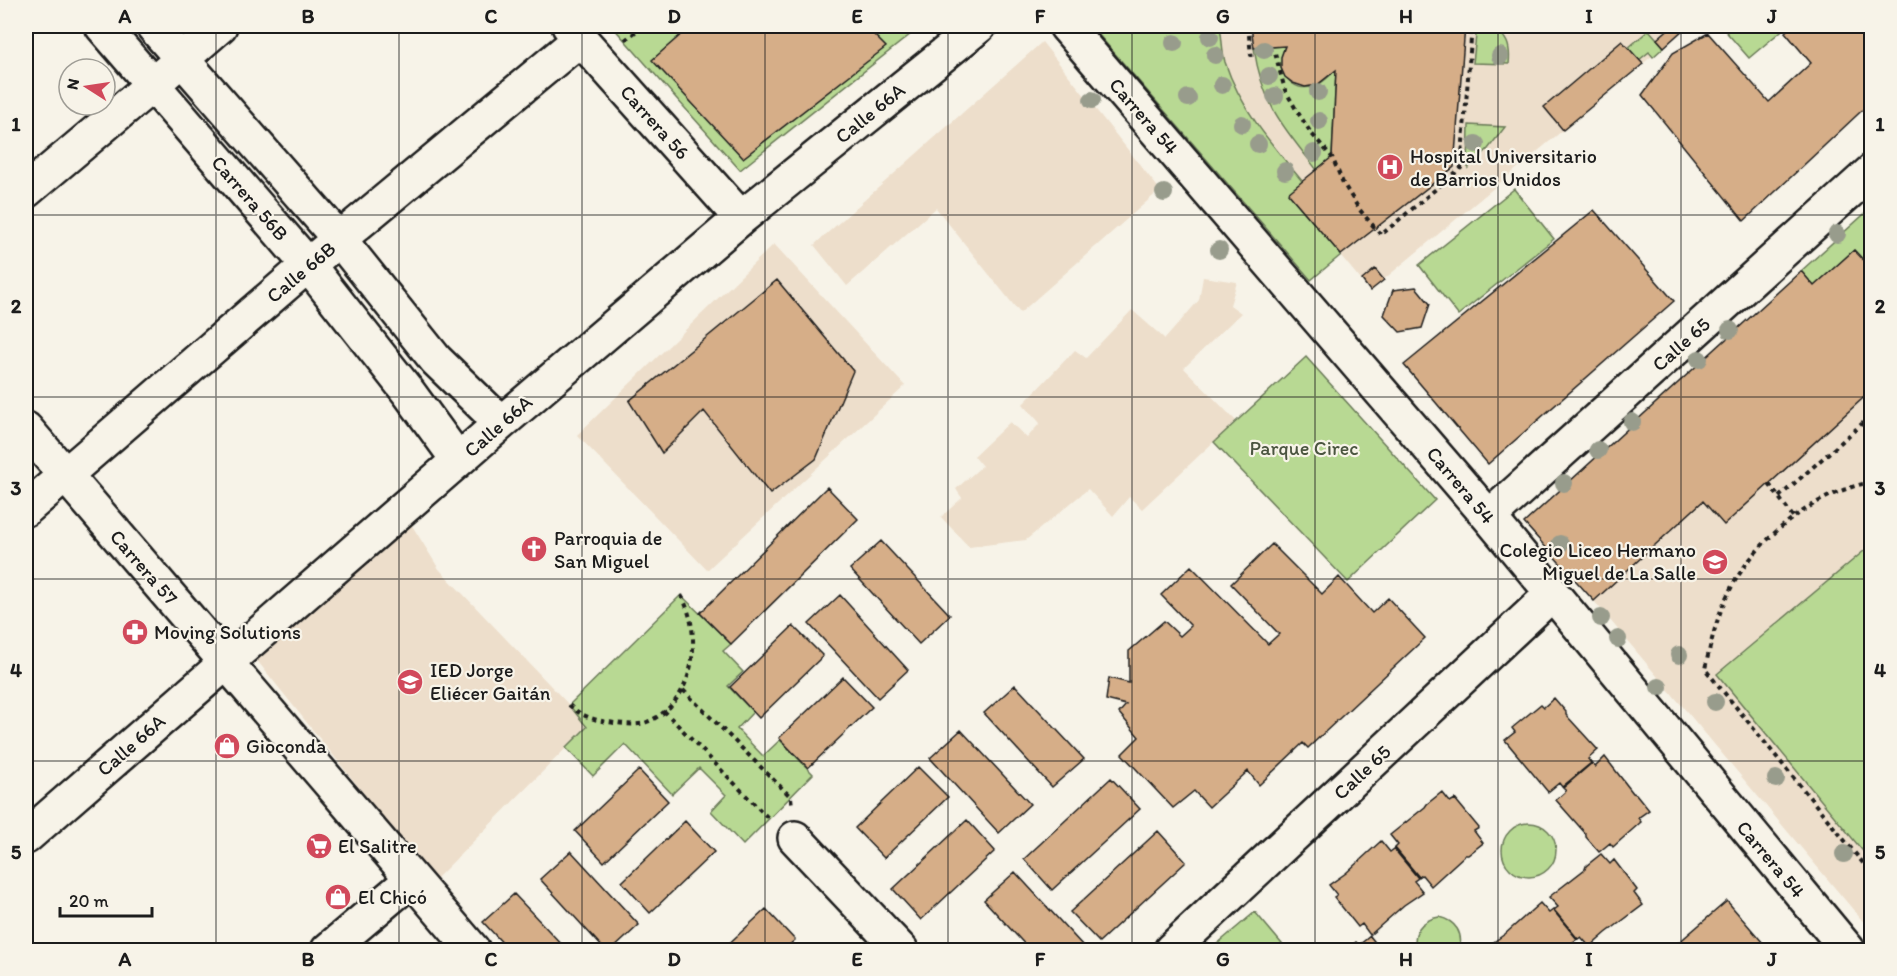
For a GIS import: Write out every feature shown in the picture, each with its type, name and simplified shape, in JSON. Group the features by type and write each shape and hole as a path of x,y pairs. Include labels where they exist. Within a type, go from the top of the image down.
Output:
{"street":[{"name":"Carrera 56B","path":"102,26 308,265 409,393 458,460"},
{"name":"Carrera 56B","path":"153,26 339,240 436,360 501,423"},
{"path":"26,191 220,26"},
{"name":"Calle 66A","path":"26,837 458,460 741,218 978,26"},
{"name":"Carrera 54","path":"1066,26 1489,517 1848,951"},
{"name":"Carrera 56","path":"575,32 741,218"},
{"name":"Calle 66B","path":"26,509 339,240 575,32"},
{"name":"Calle 65","path":"1489,517 1872,171"},
{"name":"Carrera 57","path":"26,429 473,951"},
{"name":"Calle 65","path":"1172,951 1552,594"},
{"path":"783,829 901,951"},
{"path":"327,951 412,879"}],"path":[{"path":"626,40 643,26"},
{"path":"1248,26 1251,56 1275,53 1285,90 1297,111 1311,133 1332,157 1342,183 1359,209 1381,235 1461,168 1472,26"},
{"path":"1779,497 1872,415"},
{"path":"1872,482 1823,498 1784,525 1751,557 1730,589 1713,631 1705,669 1872,874"},
{"path":"1769,484 1794,518"},
{"path":"569,705 588,718 625,724 646,722 664,711 683,690 689,675 693,633 690,614 681,595"},
{"path":"683,690 791,797"},
{"path":"664,711 783,829"}],"shaded area":[{"name":"Hospital Universitario de Barrios Unidos","path":"1197,26 1688,26 1370,291 1289,193"},
{"path":"1042,42 1160,190 1020,313 936,208 847,286 814,245"},
{"name":"Colegio Liceo Hermano Miguel de La Salle","path":"1871,208 1871,931 1594,601 1524,523"},
{"path":"774,244 905,386 707,570 577,435"},
{"path":"1203,277 1237,282 1230,305 1241,313 1184,368 1236,421 1142,509 1129,497 1113,516 1088,489 1026,540 969,547 941,517 962,498 956,489 982,466 974,456 1010,422 1027,438 1040,423 1023,404 1075,350 1086,358 1132,310 1165,339 1199,300"},
{"name":"IED Jorge Eliécer Gaitán","path":"411,524 439,569 569,705 587,727 434,881 255,658"}],"green space":[{"path":"612,26 921,26 740,170"},
{"path":"1091,26 1220,26 1225,62 1239,95 1269,140 1303,182 1289,194 1341,255 1311,280"},
{"path":"1477,26 1492,26 1501,34 1507,42 1509,64 1473,63"},
{"path":"1721,26 1787,26 1749,58"},
{"path":"1649,30 1664,47 1653,57 1649,52 1639,60 1628,48"},
{"path":"1285,46 1282,64 1284,72 1293,84 1299,87 1317,85 1336,70 1332,157 1317,170 1284,127 1262,85 1254,48"},
{"path":"1469,125 1505,127 1488,149 1468,168"},
{"path":"1514,189 1554,239 1458,315 1419,265"},
{"path":"1871,208 1871,269 1854,250 1814,286 1801,271"},
{"name":"Parque Cirec","path":"1306,357 1435,500 1348,582 1214,442"},
{"path":"1871,545 1871,861 1717,674"},
{"path":"681,595 731,644 723,651 743,672 728,686 753,712 737,729 763,756 780,740 813,774 743,845 711,811 726,795 699,768 672,794 625,744 593,776 566,748 587,727 569,705"},
{"path":"1524,823 1534,823 1548,831 1554,840 1556,850 1554,860 1548,869 1534,877 1524,877 1507,865 1502,855 1502,845 1514,828"},
{"path":"1255,912 1287,950 1210,950"},
{"path":"1439,917 1450,922 1457,929 1460,939 1459,950 1417,950 1415,938 1419,928 1427,921"}],"building":[{"path":"691,26 865,26 886,47 743,158 652,60"},
{"path":"1251,26 1465,26 1454,167 1341,255 1288,193 1332,157 1336,70 1317,85 1305,87 1293,83 1285,77 1281,68 1281,57 1285,46 1254,48"},
{"path":"1672,26 1685,28 1664,47 1657,39"},
{"path":"1792,26 1855,26 1872,46 1872,101 1744,221 1642,95 1673,53 1708,33 1769,102 1811,63 1785,32"},
{"path":"1622,41 1643,64 1563,130 1544,107"},
{"path":"1594,210 1674,301 1488,464 1404,365"},
{"path":"1854,250 1872,269 1872,390 1724,525 1703,501 1594,601 1524,523 1801,271 1814,286"},
{"path":"1375,269 1384,280 1370,291 1362,280"},
{"path":"777,280 853,371 816,459 770,494 704,411 662,453 629,401"},
{"path":"1416,287 1430,304 1422,328 1400,332 1384,315 1393,290"},
{"path":"827,487 858,519 731,644 700,613"},
{"path":"881,541 950,615 919,644 850,569"},
{"path":"1272,544 1322,594 1339,577 1372,613 1388,598 1425,638 1308,748 1303,743 1259,785 1248,771 1209,807 1194,791 1173,808 1122,754 1139,737 1119,713 1126,705 1106,700 1109,678 1129,683 1129,651 1164,621 1180,636 1191,626 1161,595 1191,566 1268,644 1279,634 1231,584"},
{"path":"840,595 908,670 878,698 809,624"},
{"path":"793,626 823,656 759,718 730,687"},
{"path":"843,677 872,707 808,768 779,738"},
{"path":"1015,685 1084,759 1052,787 984,713"},
{"path":"1554,698 1566,715 1598,750 1588,759 1591,763 1562,787 1559,783 1548,792 1505,740 1515,732 1512,728 1541,704 1544,707"},
{"path":"961,730 1030,804 999,833 930,758"},
{"path":"1605,757 1649,810 1638,818 1641,822 1613,847 1610,843 1599,852 1556,800 1566,791 1563,788 1592,763 1595,767"},
{"path":"918,767 948,797 884,858 855,828"},
{"path":"639,770 668,801 604,862 575,831"},
{"path":"1111,778 1140,809 1052,890 1024,859"},
{"path":"1442,792 1450,802 1455,799 1479,828 1474,831 1483,843 1465,855 1431,886 1422,875 1419,877 1395,848 1398,845 1390,835"},
{"path":"967,820 995,851 921,920 893,889"},
{"path":"685,821 714,852 650,913 622,882"},
{"path":"1158,831 1186,862 1099,942 1070,912"},
{"path":"1381,841 1390,852 1394,849 1418,878 1414,881 1423,892 1404,905 1370,935 1362,924 1358,927 1334,897 1337,895 1329,885 1346,873"},
{"path":"571,851 639,925 612,950 605,950 540,879"},
{"path":"1601,854 1610,864 1614,860 1637,890 1634,893 1643,905 1590,947 1581,937 1578,939 1554,910 1558,907 1549,897"},
{"path":"1015,872 1083,946 1078,950 1030,950 984,900"},
{"path":"514,894 567,950 509,950 483,922"},
{"path":"1727,901 1769,950 1670,950"},
{"path":"1540,903 1549,913 1553,910 1577,939 1573,942 1580,950 1492,950 1488,946 1505,934"},
{"path":"766,909 795,940 783,950 722,950"},
{"path":"1370,936 1381,950 1346,950 1356,942 1359,945"}],"place":[{"name":"Hospital Universitario de Barrios Unidos","path":"1390,167"},
{"name":"Parroquia de San Miguel","path":"534,549"},
{"name":"Colegio Liceo Hermano Miguel de La Salle","path":"1715,562"},
{"name":"Moving Solutions","path":"135,632"},
{"name":"IED Jorge Eliécer Gaitán","path":"410,682"},
{"name":"Gioconda","path":"227,746"},
{"name":"El Salitre","path":"319,846"},
{"name":"El Chicó","path":"338,897"}]}
